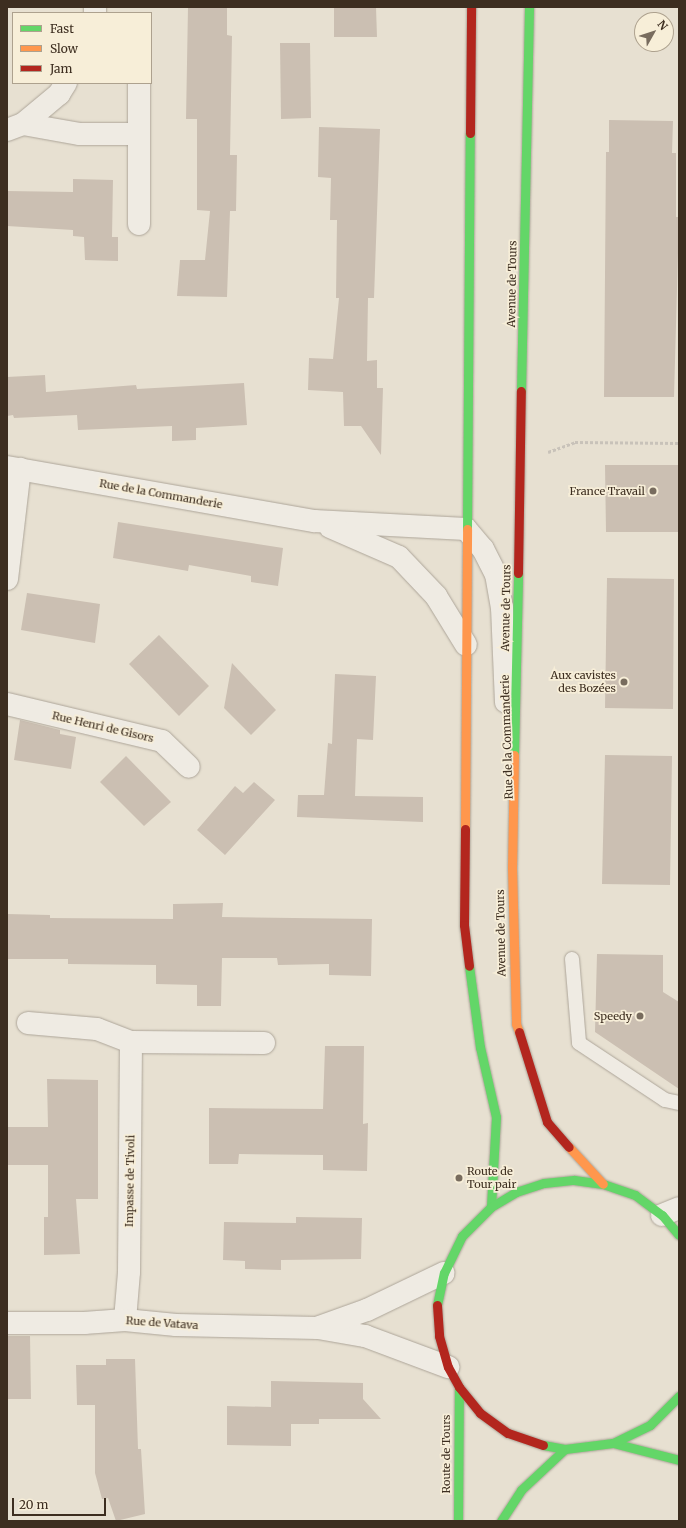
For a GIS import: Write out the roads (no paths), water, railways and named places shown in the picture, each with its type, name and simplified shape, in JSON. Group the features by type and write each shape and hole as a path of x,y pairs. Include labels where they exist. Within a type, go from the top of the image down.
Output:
{"main road":[{"path":"471,7 464,925 480,1047 496,1117 491,1207"},
{"name":"Avenue de Tours","path":"529,7 512,866 516,1024 547,1122 603,1184"},
{"path":"679,1235 670,1212 635,1195 603,1184 574,1180 544,1183 516,1192 491,1207 462,1236 444,1273 437,1305 439,1336 448,1367 459,1387 480,1413 508,1433 536,1444 565,1449 589,1448 613,1443 650,1425 679,1396"},
{"name":"Route de Tours","path":"458,1521 459,1387"},
{"path":"613,1443 679,1460"},
{"path":"501,1521 521,1490 565,1449"}],"street":[{"path":"15,127 59,94 65,84"},
{"path":"139,84 139,224"},
{"path":"15,127 80,134 139,134"},
{"name":"Rue de la Commanderie","path":"14,468 314,521 466,529 483,549 496,574 502,607 512,866"},
{"path":"7,579 14,468"},
{"name":"Rue de la Commanderie","path":"314,521 399,557 436,596 466,645"},
{"name":"Rue Henri de Gisors","path":"7,704 162,741 188,767"},
{"path":"28,1023 97,1029 131,1042 264,1043"},
{"name":"Impasse de Tivoli","path":"125,1320 129,1272 131,1042"},
{"name":"Rue de Vatava","path":"318,1328 367,1310 444,1273"},
{"name":"Rue de Vatava","path":"7,1323 84,1323 125,1320 176,1325 318,1328 365,1336 448,1367"}],"lane":[{"path":"572,959 579,1043 665,1100 679,1103"}],"place":[{"name":"France Travail","path":"653,491"},
{"name":"Aux cavistes des Bozées","path":"624,682"},
{"name":"Speedy","path":"640,1016"},
{"name":"Route de Tour pair","path":"459,1178"}]}
